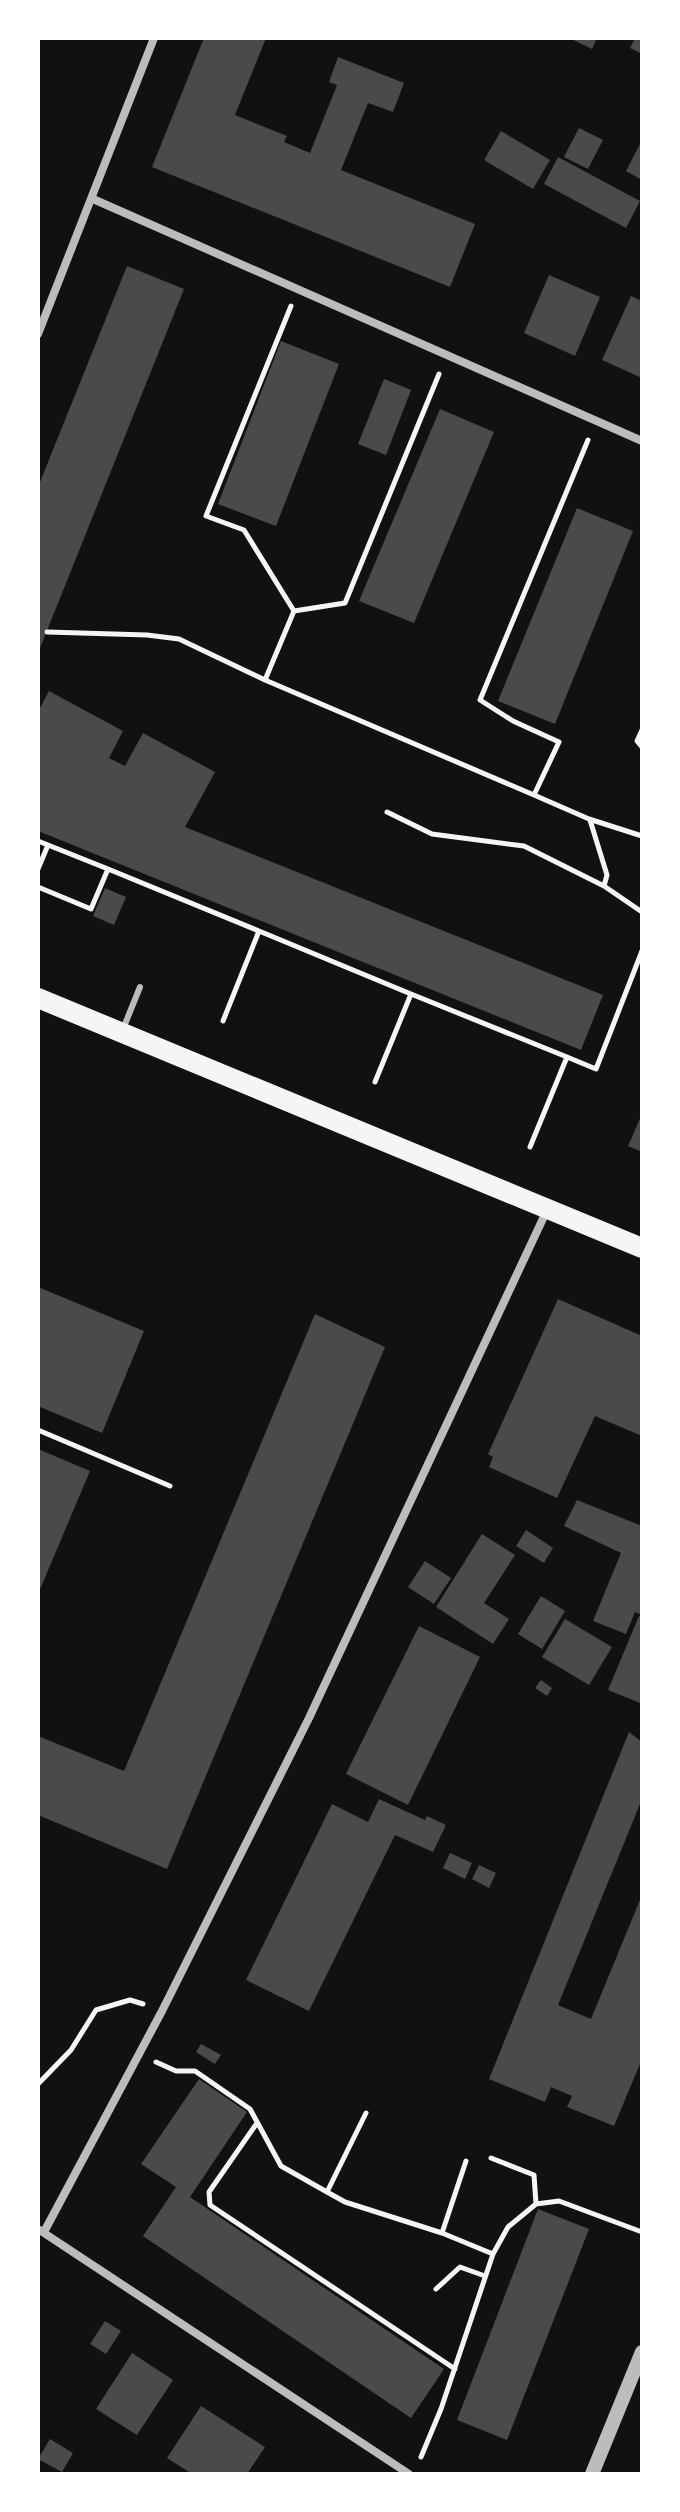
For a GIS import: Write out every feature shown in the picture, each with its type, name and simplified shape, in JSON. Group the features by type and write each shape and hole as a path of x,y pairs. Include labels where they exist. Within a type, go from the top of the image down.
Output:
{"main road":[{"path":"38,998 642,1248"}],"street":[{"path":"38,334 154,38"},
{"path":"93,199 642,441"},
{"path":"409,2474 41,2231 140,2054 309,1718 547,1209"},
{"path":"592,2474 642,2352"}],"lane":[{"path":"121,1032 140,987"}],"path":[{"path":"294,611 244,530 206,516 298,290"},
{"path":"294,611 345,603 447,355"},
{"path":"534,795 559,742 513,721 480,700 596,421"},
{"path":"265,680 294,611"},
{"path":"47,632 179,639 265,680 589,819 642,836"},
{"path":"642,730 637,741 642,747"},
{"path":"387,812 432,834 524,846 604,886 642,912"},
{"path":"589,819 607,875 604,886"},
{"path":"38,841 596,1069 642,951"},
{"path":"38,869 48,845"},
{"path":"38,887 91,909 108,869"},
{"path":"223,1021 259,931"},
{"path":"375,1082 411,994"},
{"path":"530,1147 567,1057"},
{"path":"38,1430 170,1486"},
{"path":"38,2084 71,2050 96,2010 130,2000 162,2011"},
{"path":"140,2054 176,2071 195,2071 250,2109 281,2166 345,2202 442,2233 493,2254"},
{"path":"327,2192 366,2113"},
{"path":"257,2123 209,2192 210,2205 455,2369"},
{"path":"491,2158 534,2175 536,2204"},
{"path":"442,2233 466,2161"},
{"path":"430,2436 493,2254 508,2227 536,2204 559,2201 642,2232"},
{"path":"436,2289 460,2267 485,2276"}],"building":[{"path":"204,38 266,38 235,115 287,136 284,142 310,153 337,85 329,82 338,57 404,83 393,112 368,103 341,170 475,224 450,287 152,167"},
{"path":"569,38 597,38 592,49"},
{"path":"635,38 642,38 642,54 630,48"},
{"path":"579,128 603,140 588,169 564,157"},
{"path":"501,131 550,160 533,189 484,160"},
{"path":"642,140 642,180 626,171"},
{"path":"558,157 640,201 626,228 544,184"},
{"path":"127,266 184,289 38,653 38,487"},
{"path":"549,275 600,297 575,356 524,333"},
{"path":"631,296 642,301 642,378 602,360"},
{"path":"281,341 339,364 276,526 218,504"},
{"path":"384,379 411,390 386,455 358,444"},
{"path":"440,409 494,432 414,623 359,601"},
{"path":"577,508 633,531 555,724 498,701"},
{"path":"49,691 123,731 109,758 125,766 143,733 215,772 185,827 603,995 581,1050 38,831 38,707"},
{"path":"105,888 126,897 114,925 93,916"},
{"path":"642,1114 642,1152 628,1146"},
{"path":"38,1287 144,1331 102,1433 38,1406"},
{"path":"558,1299 642,1336 642,1436 595,1416 557,1498 489,1467 493,1457 488,1454"},
{"path":"315,1314 385,1347 167,1869 38,1815 38,1736 124,1771"},
{"path":"38,1449 90,1471 38,1594"},
{"path":"577,1500 642,1526 642,1615 635,1612 626,1634 593,1621 621,1553 564,1526"},
{"path":"526,1530 553,1548 544,1563 516,1546"},
{"path":"482,1534 515,1555 484,1603 509,1619 493,1644 436,1607"},
{"path":"425,1561 451,1578 434,1604 408,1587"},
{"path":"541,1596 565,1611 542,1649 518,1634"},
{"path":"639,1616 642,1617 640,1703 608,1690"},
{"path":"565,1619 612,1647 589,1685 542,1657"},
{"path":"419,1626 480,1657 408,1805 346,1774"},
{"path":"541,1680 552,1688 547,1696 535,1688"},
{"path":"629,1732 642,1742 642,1799 558,2005 591,2019 642,1895 642,2059 614,2126 567,2107 572,2096 551,2087 545,2102 489,2079"},
{"path":"379,1799 425,1820 427,1816 446,1825 433,1852 395,1835 309,2011 246,1980 332,1804 368,1822"},
{"path":"450,1853 472,1863 465,1879 443,1868"},
{"path":"479,1865 496,1873 489,1888 472,1879"},
{"path":"201,2044 221,2055 215,2064 196,2052"},
{"path":"199,2079 247,2112 190,2197 444,2369 411,2418 143,2236 176,2187 141,2164"},
{"path":"538,2209 589,2229 507,2440 457,2420"},
{"path":"105,2321 121,2331 106,2354 90,2344"},
{"path":"132,2353 173,2380 137,2435 96,2409"},
{"path":"201,2406 265,2447 247,2474 192,2474 167,2458"},
{"path":"50,2439 73,2453 62,2472 38,2459"}]}
